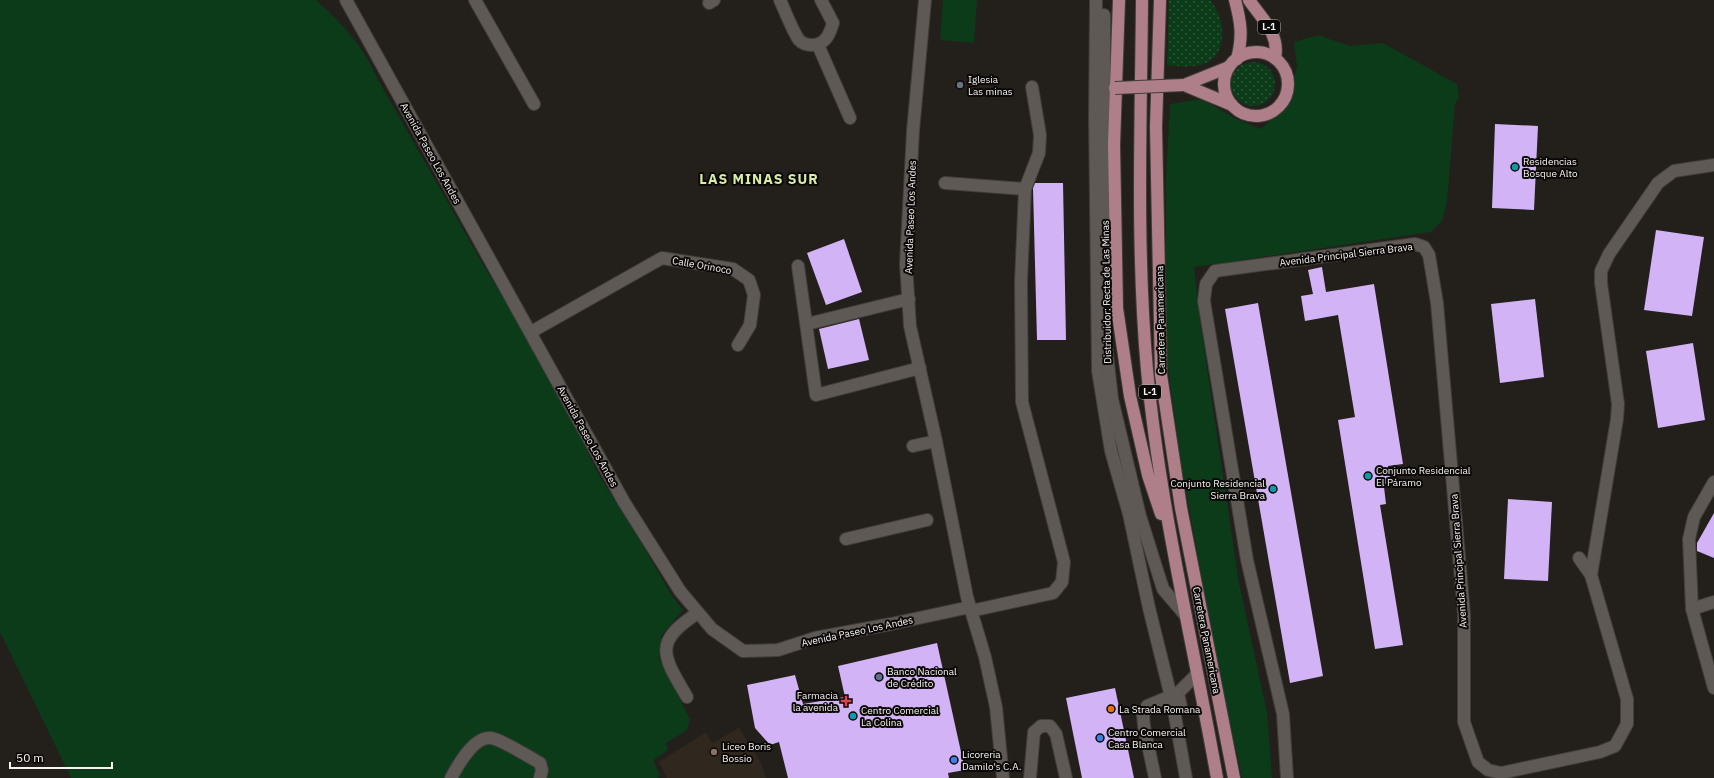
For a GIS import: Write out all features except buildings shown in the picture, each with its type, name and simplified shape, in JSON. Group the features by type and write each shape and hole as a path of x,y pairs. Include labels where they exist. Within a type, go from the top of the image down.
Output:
{"main road":[{"name":"L-1","path":"1119,0 1114,145 1118,308 1130,396 1148,475 1171,543"},
{"name":"Carretera Panamericana","path":"1142,0 1139,212 1141,289 1147,372 1171,543 1217,778"},
{"name":"Carretera Panamericana","path":"1160,0 1156,127 1161,376 1182,508 1234,778"},
{"path":"1115,88 1184,85 1233,63 1246,54 1256,52 1266,54 1274,58 1284,69 1288,83 1287,93 1279,106 1267,114 1258,116 1248,115 1239,111 1232,105 1226,96 1224,86 1225,76 1233,63 1241,42 1241,33 1235,0"},
{"name":"L-1","path":"1249,0 1273,35 1276,49 1274,58"},
{"path":"1184,85 1232,105"}],"street":[{"name":"Avenida Paseo Los Andes","path":"346,0 624,502 680,591 712,629 743,651 778,650 815,638 891,624 969,605 936,441 910,326 906,264 913,146 925,0"},
{"path":"475,0 534,104"},
{"path":"780,0 800,41 808,45 818,45 823,42 829,35 833,23 821,0"},
{"path":"1096,0 1095,118 1098,371 1111,451 1128,514 1149,608 1174,705 1186,778"},
{"name":"Distribuidor: Recta de Las Minas","path":"1104,0 1106,352 1112,399 1140,516 1163,589 1186,616"},
{"path":"818,45 850,118"},
{"path":"1003,778 996,708 985,657 969,605 1053,593 1062,582 1064,562 1022,402 1021,282 1024,189 1040,153 1040,135 1032,87"},
{"name":"Avenida Principal Sierra Brava","path":"1287,778 1283,714 1246,560 1204,301 1206,284 1215,271 1415,244 1424,247 1429,255 1437,303 1464,614 1464,722 1478,762 1488,770 1501,773 1600,752 1615,746 1627,724 1627,699 1591,575 1616,427 1618,404 1601,283 1601,271 1609,254 1658,183 1674,171 1714,165"},
{"path":"945,183 1024,189"},
{"name":"Calle Orinoco","path":"531,332 662,258 733,269 749,280 754,295 750,325 738,344"},
{"path":"798,266 816,394 920,368"},
{"path":"807,324 909,299"},
{"path":"913,446 936,441"},
{"path":"1714,482 1694,517 1690,539 1692,609 1714,688"},
{"path":"846,539 927,520"},
{"path":"1579,558 1591,575"},
{"path":"1692,609 1714,602"},
{"path":"687,697 666,656 667,641 681,624 698,613"},
{"path":"1156,778 1144,726 1143,715 1147,706 1178,693 1196,674"},
{"path":"1178,693 1193,778"},
{"path":"1030,778 1034,732 1041,726 1050,726 1056,734 1066,778"},
{"path":"451,778 457,766 468,751 480,740 489,737 540,763 542,770 540,778"}],"shaded area":[{"name":"Liceo Boris Bossio","path":"739,728 761,763 766,778 667,778 659,762 706,732 712,743"}],"green space":[{"path":"0,0 316,0 343,26 366,56 488,273 517,320 570,416 599,475 641,542 672,596 683,610 661,636 659,659 690,719 687,730 666,743 668,750 653,760 660,776 657,778 71,778 0,632"},
{"path":"943,0 977,0 974,43 940,40"},
{"path":"1169,0 1210,0 1215,7 1219,16 1222,39 1218,51 1210,61 1195,66 1167,65"},
{"path":"1318,35 1350,46 1383,43 1457,84 1459,97 1455,104 1447,202 1442,221 1431,232 1194,267 1200,321 1239,583 1267,712 1272,778 1242,778 1218,666 1181,464 1166,352 1166,177 1170,104 1202,99 1236,119 1261,129 1288,105 1297,66 1294,42"},
{"path":"1249,62 1257,62 1269,68 1275,80 1275,88 1269,100 1257,106 1249,106 1237,100 1231,88 1231,80 1237,68"}],"place":[{"name":"Iglesia Las minas","path":"960,85"},
{"name":"Residencias Bosque Alto","path":"1515,167"},
{"name":"Conjunto Residencial El Páramo","path":"1368,476"},
{"name":"Conjunto Residencial Sierra Brava","path":"1273,489"},
{"name":"Banco Nacional de Crédito","path":"879,677"},
{"name":"Farmacia la avenida","path":"846,701"},
{"name":"La Strada Romana","path":"1111,709"},
{"name":"Centro Comercial La Colina","path":"853,716"},
{"name":"Centro Comercial Casa Blanca","path":"1100,738"},
{"name":"Liceo Boris Bossio","path":"714,752"},
{"name":"Licoreria Damilo's C.A.","path":"954,760"}],"district":[{"name":"LAS MINAS SUR","path":"759,179"}]}
